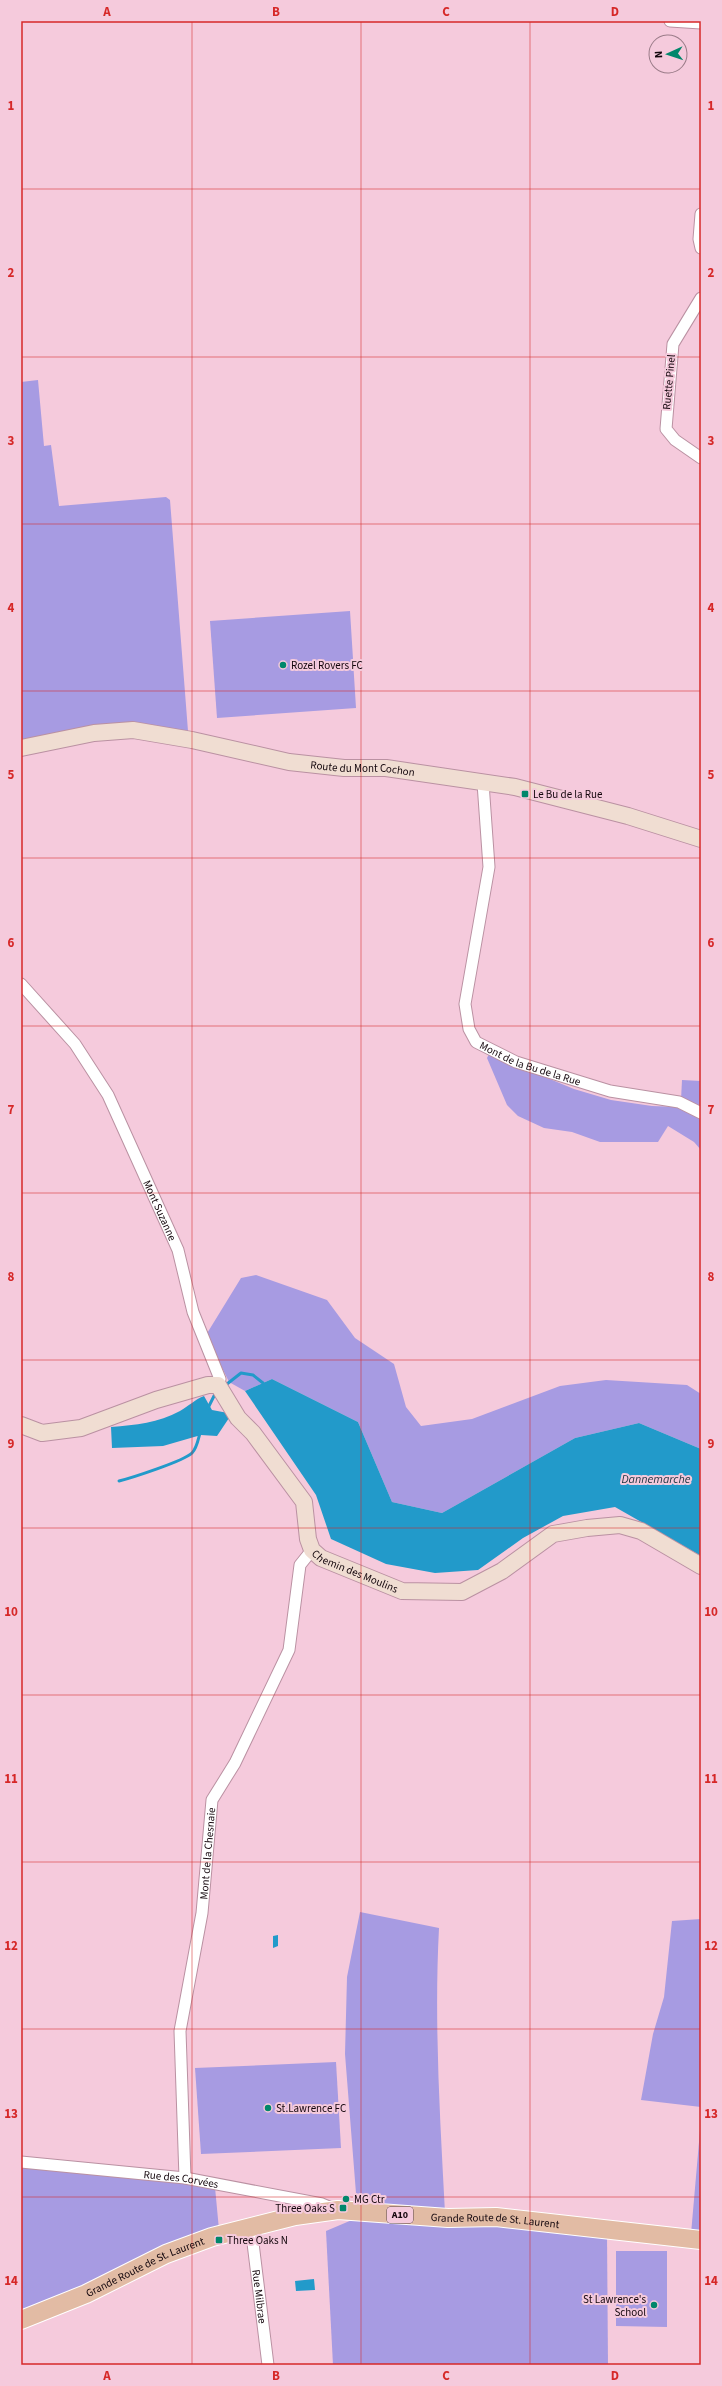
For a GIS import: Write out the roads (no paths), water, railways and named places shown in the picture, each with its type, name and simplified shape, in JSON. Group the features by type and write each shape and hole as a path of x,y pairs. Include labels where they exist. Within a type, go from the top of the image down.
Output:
{"main road":[{"name":"Grande Route de St. Laurent","path":"21,2320 86,2294 166,2254 212,2237 295,2216 338,2210 448,2218 504,2218 701,2240"}],"street":[{"path":"670,21 701,22"},
{"path":"701,214 699,239 701,248"},
{"name":"Ruette Pinel","path":"701,298 673,344 666,429 675,440 701,458"},
{"name":"Route du Mont Cochon","path":"21,748 94,733 133,730 192,740 289,762 344,768 386,768 483,782 538,793 628,816 701,839"},
{"name":"Mont de la Bu de la Rue","path":"483,782 489,867 465,1004 469,1029 476,1042 516,1062 610,1091 679,1102 701,1113"},
{"name":"Mont Suzanne","path":"21,984 75,1044 108,1095 178,1250 193,1312 220,1379 218,1386"},
{"path":"21,1425 42,1433 81,1428 156,1400 208,1385 218,1386"},
{"name":"Chemin des Moulins","path":"218,1386 238,1418 253,1433 304,1502 308,1539 312,1550 321,1558 402,1591 462,1592 502,1571 553,1534 588,1528 620,1525 641,1531 701,1566"},
{"name":"Mont de la Chesnaie","path":"185,2178 180,2031 202,1913 212,1800 235,1763 289,1650 300,1565 312,1550"},
{"name":"Rue des Corvées","path":"21,2162 185,2178 294,2198 322,2204 338,2210"},
{"path":"294,2198 295,2216"},
{"name":"Rue Milbrae","path":"251,2227 268,2365"}],"water":[{"name":"Dannemarche","path":"272,1379 358,1422 392,1502 442,1513 575,1438 639,1423 701,1449 701,1556 615,1507 563,1516 523,1538 478,1570 435,1573 386,1564 331,1539 316,1495 245,1391"},
{"path":"204,1396 212,1410 228,1413 229,1418 217,1436 201,1435 163,1446 112,1448 111,1427 155,1421 180,1411"},
{"path":"278,1935 278,1946 273,1948 273,1936"},
{"path":"314,2279 315,2290 296,2291 295,2281"}],"waterway":[{"path":"227,1384 241,1373 253,1375 263,1383"},
{"path":"208,1408 215,1394"},
{"path":"119,1481 157,1469 187,1456 195,1449 200,1433"}],"place":[{"name":"Rozel Rovers FC","path":"283,665"},
{"name":"Le Bu de la Rue","path":"525,794"},
{"name":"St.Lawrence FC","path":"268,2108"},
{"name":"MG Ctr","path":"346,2199"},
{"name":"Three Oaks S","path":"343,2208"},
{"name":"Three Oaks N","path":"219,2240"},
{"name":"St Lawrence's School","path":"654,2305"}]}
